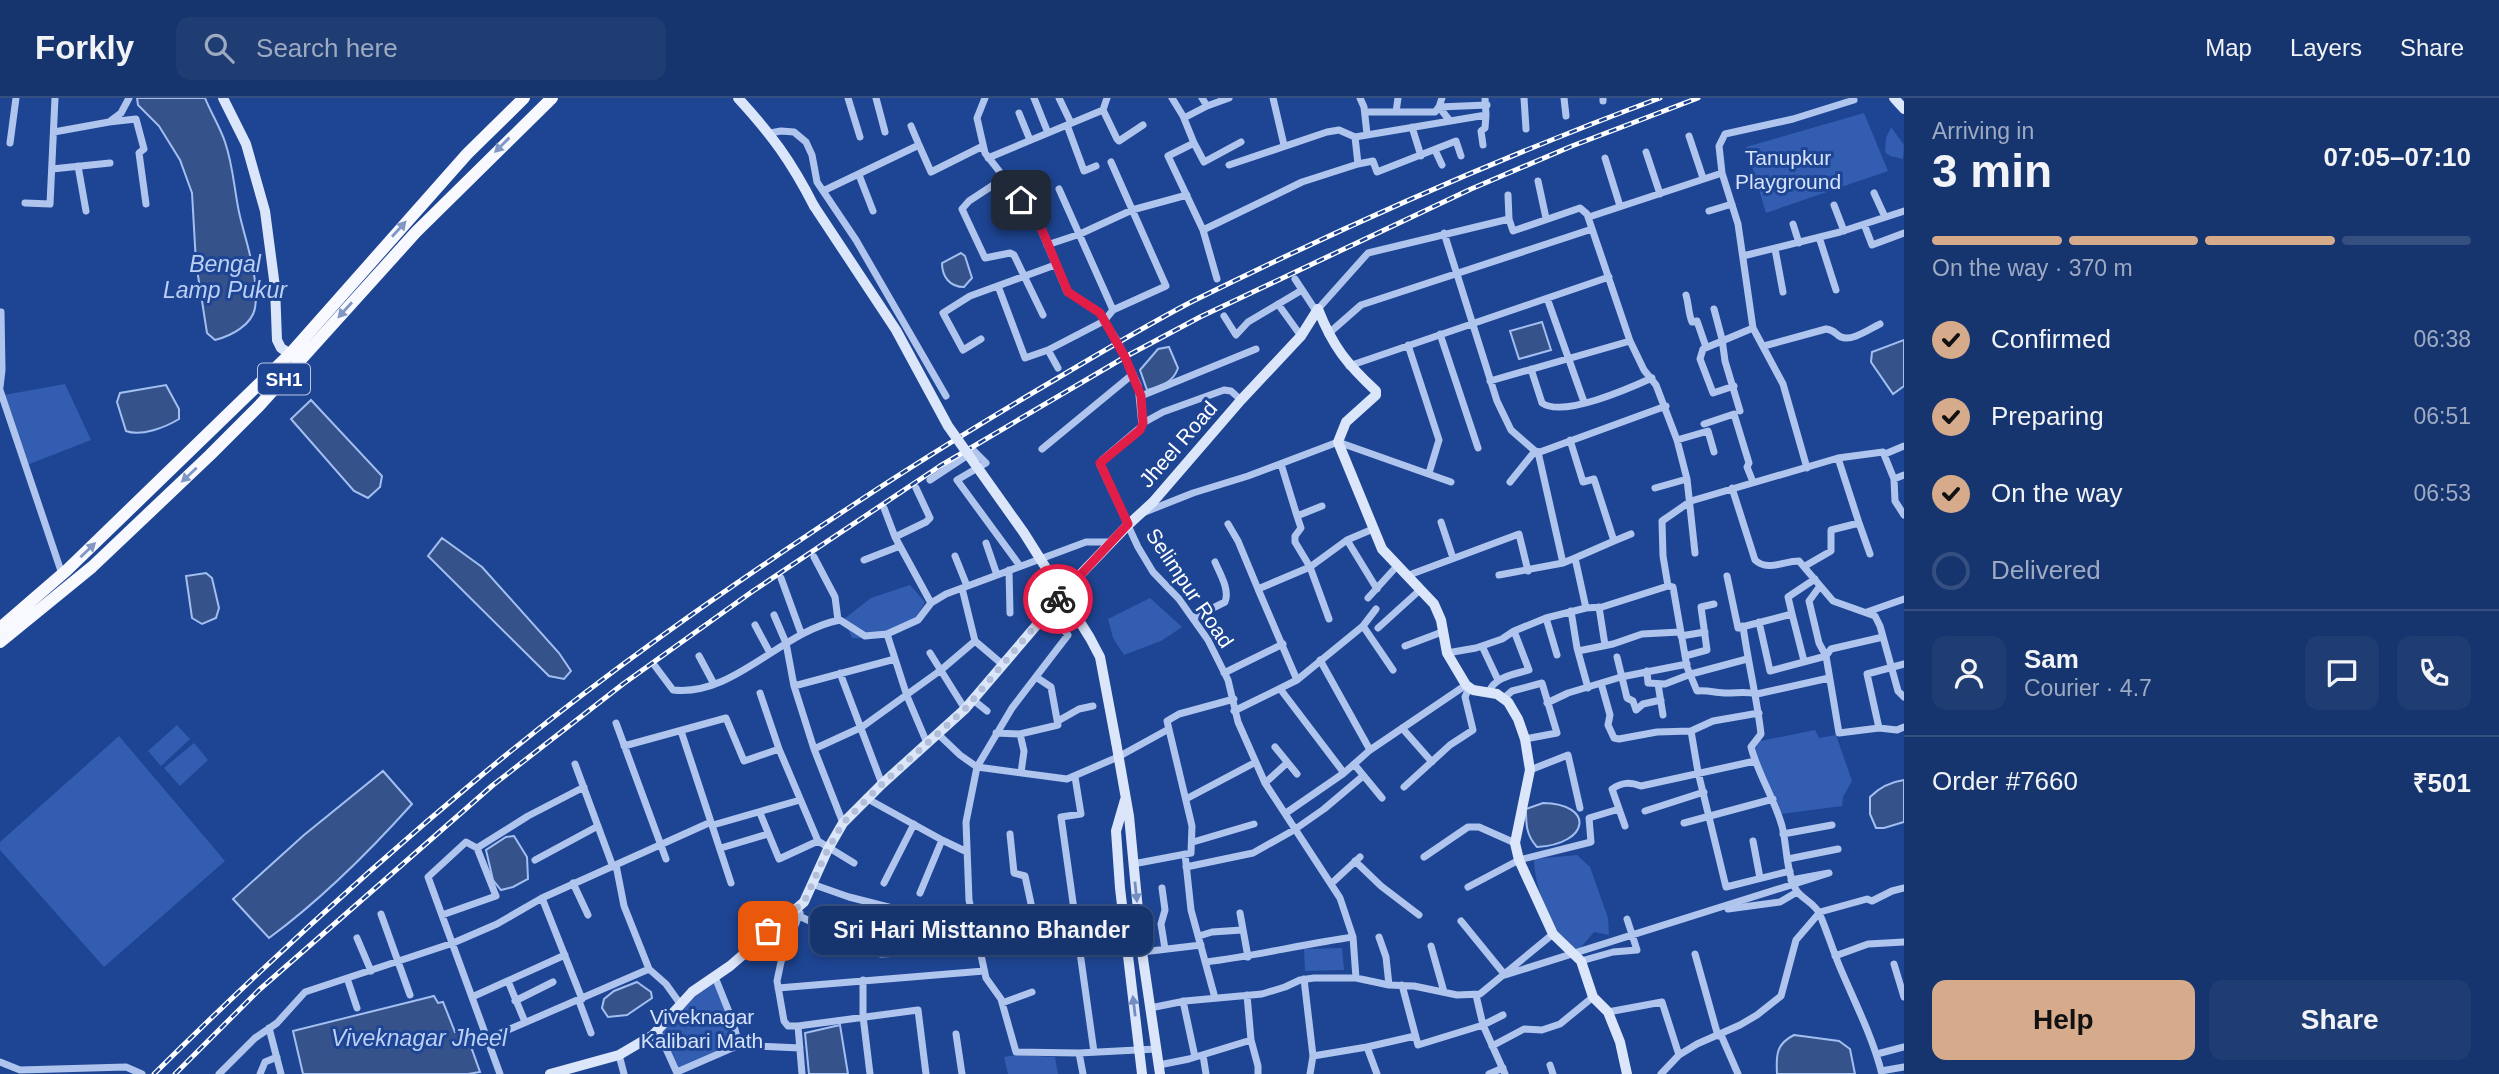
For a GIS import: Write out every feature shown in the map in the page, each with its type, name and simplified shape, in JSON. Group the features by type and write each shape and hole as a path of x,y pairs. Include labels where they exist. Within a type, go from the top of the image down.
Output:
{"main road":[{"name":"SH1","path":"0,642 101,558 259,407 295,357 467,154 524,98"},
{"name":"SH1","path":"0,628 62,574 295,357 416,232 552,98"}],"street":[{"path":"10,143 16,98"},
{"path":"25,203 50,204 55,98"},
{"path":"108,122 121,113 129,98"},
{"path":"223,98 246,144 265,211 275,288 277,340 281,348 295,357"},
{"path":"738,98 770,133 793,165 821,216 896,330 948,426 1024,533 1100,657 1131,828 1142,952 1159,1070 1251,1040"},
{"path":"848,98 860,137"},
{"path":"876,98 885,132"},
{"path":"985,98 977,118 988,158 1034,214 1068,292 1098,311 1118,342 1141,396 1143,423 1163,412 1224,390 1231,391 1241,400"},
{"path":"1034,98 1048,133"},
{"path":"1059,98 1084,171 1096,166"},
{"path":"1107,98 1103,110 1116,139 1119,141 1143,125"},
{"path":"1172,98 1204,162 1241,142"},
{"path":"1202,98 1207,106"},
{"path":"1184,118 1229,98"},
{"path":"1273,98 1284,145"},
{"path":"1360,98 1365,112 1367,134"},
{"path":"1396,112 1398,98"},
{"path":"1365,112 1435,111 1442,98"},
{"path":"1524,98 1526,129"},
{"path":"1564,98 1566,116"},
{"path":"1807,468 1783,384 1753,328 1743,256 1722,173 1719,146 1725,134 1793,119 1854,100 1852,98"},
{"path":"1896,99 1904,109"},
{"path":"1439,107 1486,101 1485,128 1481,131 1483,145"},
{"path":"1439,107 1450,121"},
{"path":"988,158 1103,110"},
{"path":"1019,113 1031,140"},
{"path":"1229,165 1284,145 1339,130 1355,137 1486,115"},
{"path":"54,132 136,119 144,149 139,153 146,204"},
{"path":"911,126 931,172 983,146"},
{"path":"1412,127 1421,156"},
{"path":"770,133 794,132 806,142 812,155 817,182 856,240 946,396"},
{"path":"1689,136 1703,178"},
{"path":"1355,137 1358,164"},
{"path":"1203,230 1303,182 1358,164 1373,161 1377,173 1456,141 1461,156"},
{"path":"1194,143 1168,156 1203,230 1217,279"},
{"path":"823,191 919,145"},
{"path":"1435,150 1442,166"},
{"path":"1646,152 1660,194"},
{"path":"1605,158 1620,206"},
{"path":"998,286 1025,358 1048,350 1104,321 1113,310 1166,286 1111,162"},
{"path":"52,169 110,163"},
{"path":"78,166 86,211"},
{"path":"1589,217 1722,173"},
{"path":"859,175 873,211"},
{"path":"1004,178 969,201 962,209 985,258 1010,253 1014,255 1043,315"},
{"path":"1538,181 1546,218"},
{"path":"1059,189 1113,310"},
{"path":"1874,193 1885,217"},
{"path":"1047,245 1080,234 1132,210 1187,195"},
{"path":"1507,195 1513,232 1580,208 1589,217 1630,341 1666,406 1678,440 1687,478 1695,553"},
{"path":"1709,211 1732,204"},
{"path":"1834,205 1844,231"},
{"path":"1743,256 1844,231 1904,211"},
{"path":"1317,310 1368,253 1509,219"},
{"path":"1793,224 1799,243"},
{"path":"1864,224 1872,244 1904,233"},
{"path":"1328,334 1357,307 1592,229"},
{"path":"1444,233 1455,275 1497,401 1511,430 1536,452 1563,564"},
{"path":"1819,237 1836,290"},
{"path":"1775,250 1783,292"},
{"path":"981,339 963,350 943,313 970,296 1055,265"},
{"path":"1348,366 1609,277"},
{"path":"1295,279 1317,310 1348,366 1377,393 1346,422 1338,442 1382,549 1409,575 1438,613 1447,653 1468,686 1504,698 1513,708 1525,739 1530,770 1514,843 1519,860 1553,934 1581,961 1593,997 1608,1012 1620,1042 1627,1074"},
{"path":"1224,316 1236,335 1248,322 1301,290"},
{"path":"1686,295 1686,307 1692,322 1697,321 1706,347"},
{"path":"1546,298 1584,402"},
{"path":"1278,304 1301,336"},
{"path":"1714,309 1725,361 1740,411"},
{"name":"Jheel Road","path":"552,1074 620,1055 658,1031 698,987 804,902 843,823 866,798 965,709 1110,542 1153,502 1241,400 1301,336 1317,310"},
{"path":"1,312 0,388 62,574"},
{"path":"1764,346 1826,329 1848,338 1880,324"},
{"path":"1734,386 1713,393 1700,359 1703,349 1753,328"},
{"path":"1440,334 1478,449"},
{"path":"1490,381 1630,341"},
{"path":"1408,345 1439,440 1429,473"},
{"path":"1141,396 1255,349"},
{"path":"1048,350 1058,368"},
{"path":"1531,369 1542,403 1549,408 1618,393 1652,378"},
{"path":"1042,449 1133,374"},
{"path":"1510,482 1536,452 1666,406"},
{"path":"1704,424 1734,414 1753,482"},
{"name":"Selimpur Road","path":"1143,423 1140,430 1100,463 1153,572 1193,618 1208,640 1234,699 1234,711 1254,764 1340,898 1353,937 1356,978"},
{"path":"1678,440 1708,431 1714,452"},
{"path":"1570,440 1583,482 1594,479 1614,541"},
{"path":"1140,514 1338,442 1451,482"},
{"path":"1829,678 1757,694 1746,691 1697,691 1686,660 1672,587 1668,586 1663,556 1662,521 1690,501 1838,458 1882,452 1885,454 1904,446"},
{"path":"930,480 974,451 986,463 957,480 1020,566"},
{"path":"1885,454 1894,478 1895,501 1904,515"},
{"path":"1838,458 1870,554"},
{"path":"1281,464 1301,528 1295,542 1310,567 1329,619"},
{"path":"1894,478 1904,475"},
{"path":"1655,488 1687,478"},
{"path":"895,537 930,518 916,488"},
{"path":"1732,488 1755,560 1761,566 1770,567 1786,561 1799,561 1833,601 1875,616 1898,691 1904,697"},
{"path":"1297,516 1322,506"},
{"path":"884,508 895,537 931,603"},
{"path":"1441,522 1453,558"},
{"path":"1805,566 1831,551 1831,530 1859,523"},
{"path":"1228,524 1238,541 1297,680"},
{"path":"1258,589 1310,567 1347,540 1373,528"},
{"path":"1409,575 1518,534 1528,571"},
{"path":"1499,575 1563,564 1631,534"},
{"path":"1347,540 1377,589"},
{"path":"655,666 673,690 691,690 722,682 801,633 842,620 865,636 887,634 918,620 931,603 965,587 1086,542 1110,542"},
{"path":"986,543 997,575"},
{"path":"864,560 900,546"},
{"path":"814,556 835,597 838,620"},
{"path":"955,556 965,587 975,641 1002,664"},
{"path":"1575,558 1586,608"},
{"path":"1193,618 1225,602 1227,598 1215,562"},
{"path":"1368,598 1397,566"},
{"path":"1009,570 1010,612"},
{"path":"1727,576 1738,628 1792,614"},
{"path":"781,578 801,633"},
{"path":"1804,662 1788,597 1815,579"},
{"path":"1447,653 1502,639 1546,618 1599,607 1668,586"},
{"path":"1821,586 1809,601 1819,643 1826,656 1839,733 1879,728 1897,730 1904,727"},
{"path":"1378,628 1421,589"},
{"path":"1867,612 1904,599"},
{"path":"1548,703 1568,693 1686,660 1707,650 1701,607 1714,604"},
{"path":"1599,607 1605,645"},
{"path":"1234,711 1297,680 1363,626 1377,610"},
{"path":"1048,611 1068,635 996,733 977,767 966,822 970,900 986,978 1002,1003 1016,1052 1079,1053 1156,1049"},
{"path":"1572,611 1578,651 1588,688"},
{"path":"775,615 786,643 794,685 814,749 843,823"},
{"path":"1546,618 1557,654"},
{"path":"1759,622 1770,671 1826,656 1831,649 1883,637"},
{"path":"755,625 770,653"},
{"path":"1363,626 1393,670"},
{"path":"1743,626 1747,659 1757,694 1761,734 1751,747 1773,799 1791,876 1797,892 1811,901 1820,912 1835,956 1874,1042 1881,1072 1904,1068"},
{"path":"1489,692 1490,687 1498,680 1529,670 1514,631"},
{"path":"1405,646 1442,632"},
{"path":"1578,651 1642,634 1705,632"},
{"path":"887,634 907,696 927,743"},
{"path":"814,749 862,727 907,696 975,641"},
{"path":"1224,673 1283,644"},
{"path":"1482,646 1498,680"},
{"path":"930,653 965,709"},
{"path":"699,656 714,684"},
{"path":"1617,657 1627,698 1633,701 1636,710 1643,704 1661,700"},
{"path":"794,685 895,659"},
{"path":"1647,671 1648,683 1658,684 1747,659"},
{"path":"1320,660 1370,750"},
{"path":"1879,728 1867,674 1904,664"},
{"path":"840,673 882,784"},
{"path":"996,733 1020,734 1058,725 1051,687 1036,677"},
{"path":"1504,698 1512,691 1542,683 1557,733 1525,739"},
{"path":"1601,683 1610,715 1608,724 1614,738 1619,739 1657,732 1691,731 1713,721 1759,713"},
{"path":"1658,684 1663,715"},
{"path":"1286,813 1344,773 1370,750 1468,686"},
{"path":"1404,787 1450,745 1473,730 1465,697 1468,686"},
{"path":"1281,690 1344,773"},
{"path":"760,693 779,749 818,841 854,863"},
{"path":"972,699 988,711"},
{"path":"1133,864 1191,853 1193,842 1186,799 1167,730 1167,721 1179,714 1234,699"},
{"path":"1058,721 1079,709 1093,706"},
{"path":"624,746 726,718 744,761 779,749"},
{"path":"616,723 666,859"},
{"path":"1402,728 1432,762"},
{"path":"938,734 977,767 1067,779 1118,757 1167,730"},
{"path":"681,731 731,883"},
{"path":"1506,975 1829,873 1760,878 1726,887 1698,772 1691,731"},
{"path":"1020,734 1024,751 1021,773"},
{"path":"1275,747 1297,774"},
{"path":"1530,770 1568,755 1580,808"},
{"path":"1625,825 1612,789 1620,784 1642,786 1755,761"},
{"path":"1265,783 1287,762"},
{"path":"575,764 614,866 624,906 649,970 666,984 681,1005"},
{"path":"1186,799 1254,764"},
{"path":"1354,764 1382,798"},
{"path":"1186,867 1253,853 1324,809 1363,776"},
{"path":"1075,777 1081,814 1061,817 1094,1052"},
{"path":"477,848 528,816 584,787"},
{"path":"1645,811 1704,792"},
{"path":"866,798 967,852"},
{"path":"1684,823 1773,799"},
{"path":"219,1074 255,1038 277,1023 305,992 453,943 497,924 573,883 712,823 760,813 800,800"},
{"path":"1125,800 1116,831 1142,1074"},
{"path":"1468,887 1519,860 1591,842 1589,818 1619,809"},
{"path":"760,813 779,859 818,841"},
{"path":"884,883 914,824"},
{"path":"1193,842 1254,824"},
{"path":"535,860 598,825"},
{"path":"1783,834 1832,825"},
{"path":"1424,857 1468,827 1479,827 1514,843"},
{"path":"721,848 768,834"},
{"path":"1010,834 1014,873 1025,876 1038,936"},
{"path":"920,893 942,841"},
{"path":"1754,841 1760,878"},
{"path":"442,915 496,896 477,848 467,842 428,877 500,1074"},
{"path":"1788,859 1838,849"},
{"path":"1185,854 1191,910 1215,998"},
{"path":"1332,883 1357,859 1381,886 1419,915"},
{"path":"573,883 588,915"},
{"path":"812,884 849,897 975,929"},
{"path":"1162,888 1165,910 1161,924 1165,949"},
{"path":"1661,1074 1679,1055 1757,1016 1781,996 1796,940 1820,912 1872,901 1904,888"},
{"path":"1703,913 1773,903 1797,892"},
{"path":"542,898 565,955 591,1033"},
{"path":"804,902 781,962 777,981 788,1026 918,1010 926,1074"},
{"path":"1240,913 1248,957"},
{"path":"381,914 410,995"},
{"path":"799,916 881,954 979,949 1038,936 1048,940 1077,934"},
{"path":"1581,961 1613,952 1637,950 1627,919"},
{"path":"1461,921 1506,975"},
{"path":"1199,936 1212,932 1242,930"},
{"path":"1150,1008 1183,1001 1247,995 1285,987 1304,979 1356,978 1457,995 1476,995 1493,986 1553,934"},
{"path":"1206,962 1248,957 1353,937"},
{"path":"1379,937 1386,957 1389,985"},
{"path":"357,938 371,971"},
{"path":"1835,956 1868,944 1904,942"},
{"path":"1142,952 1201,945"},
{"path":"1431,946 1444,992"},
{"path":"1695,954 1719,1035 1738,1074"},
{"path":"472,997 565,955"},
{"path":"1894,964 1904,997"},
{"path":"487,1038 649,970"},
{"path":"778,988 985,971"},
{"path":"715,976 739,1045"},
{"path":"347,978 356,1008"},
{"path":"1304,979 1313,1056 1310,1073"},
{"path":"863,980 863,1016 870,1074"},
{"path":"508,981 525,1022"},
{"path":"515,1001 553,982"},
{"path":"1402,985 1418,1045 1503,1016"},
{"path":"1002,1003 1032,992"},
{"path":"1247,995 1251,1040 1258,1074"},
{"path":"1476,995 1483,1025 1504,1071 1489,1074"},
{"path":"1492,1046 1524,1029 1542,1030 1560,1024 1593,997"},
{"path":"1183,1001 1195,1057"},
{"path":"1608,1012 1662,1002 1679,1055"},
{"path":"798,1026 802,1074"},
{"path":"269,1028 281,1074"},
{"path":"658,1031 677,1073 739,1045 800,1048"},
{"path":"956,1034 962,1074"},
{"path":"1313,1056 1415,1035"},
{"path":"1367,1047 1377,1074"},
{"path":"1877,1054 1904,1047"},
{"path":"1079,1053 1083,1074"},
{"path":"620,1055 624,1074"},
{"path":"1203,1055 1206,1074"},
{"path":"260,1074 265,1062 277,1057"},
{"path":"0,1062 20,1070 126,1067 142,1074"},
{"path":"1550,1065 1553,1074"}],"green space":[{"name":"Tanupkur Playground","path":"1864,113 1888,171 1766,213 1746,147"},
{"path":"1891,127 1904,145 1903,159 1885,152 1886,138"},
{"path":"65,384 91,440 27,465 4,395"},
{"path":"910,585 925,602 912,621 886,636 852,638 844,619 871,598"},
{"path":"1150,598 1182,627 1161,641 1124,655 1113,638 1108,619"},
{"path":"177,725 190,739 161,766 148,751"},
{"path":"1815,730 1819,738 1836,735 1852,781 1843,797 1842,806 1781,814 1755,749 1760,741"},
{"path":"119,736 225,861 104,967 0,850 0,842"},
{"path":"194,743 208,760 180,786 164,768"},
{"path":"1577,855 1590,867 1608,918 1609,935 1594,932 1577,952 1560,938 1550,921 1539,889 1534,859"},
{"path":"1342,948 1344,970 1305,971 1304,949"},
{"name":"Viveknagar Kalibari Math","path":"713,980 732,1022 737,1049 677,1070 661,1031 692,995"},
{"path":"1004,1057 1055,1057 1058,1074 1008,1074"}],"water":[{"name":"Bengal Lamp Pukur","path":"137,98 205,98 225,142 254,272 256,297 250,320 234,333 221,338 215,340 207,333 196,263 192,193 180,160 159,126 138,105"},
{"path":"961,253 965,256 972,278 964,287 951,283 942,268 942,263"},
{"path":"1542,322 1551,350 1519,359 1510,331"},
{"path":"1904,340 1904,386 1893,394 1871,362 1872,352"},
{"path":"1169,347 1178,368 1176,373 1166,383 1147,390 1140,370 1158,349"},
{"path":"166,385 179,409 179,419 146,432 126,431 117,402 120,393"},
{"path":"311,400 382,476 380,487 368,498 354,491 291,419"},
{"path":"442,538 482,567 559,653 571,671 564,679 549,676 428,556"},
{"path":"206,573 212,578 219,608 216,618 202,624 192,618 186,576"},
{"path":"383,771 412,804 344,875 308,908 269,938 233,899 304,835"},
{"path":"1904,780 1904,822 1876,828 1870,814 1870,797 1894,782"},
{"path":"1543,803 1560,805 1571,810 1578,817 1579,824 1576,832 1568,839 1537,847 1529,834 1526,809"},
{"path":"514,836 527,857 528,879 501,890 493,880 486,850 506,837"},
{"path":"637,982 651,992 652,998 627,1015 608,1017 602,1008 604,999 614,991"},
{"name":"Viveknagar Jheel","path":"434,996 438,1003 443,1002 455,1032 465,1030 480,1072 303,1074 293,1031"},
{"path":"840,1025 848,1074 809,1074 805,1033"},
{"path":"1794,1035 1839,1041 1850,1049 1855,1074 1777,1074 1780,1046"}],"railway":[{"path":"154,1074 356,883 527,738 663,635 875,491 1026,397 1193,301 1424,194 1541,144 1660,98"},
{"path":"175,1074 259,990 493,785 623,684 753,591 940,466 1125,357 1200,317 1471,189 1572,146 1698,98"}],"way so far":[{"path":"768,931 804,902 843,823 866,798 965,709 1058,599"}],"place":[{"name":"Sri Hari Misttanno Bhander","path":"768,931"}],"route":[{"path":"1021,200 1037,218 1069,294 1098,311 1118,342 1141,396 1143,423 1140,430 1100,463 1110,490 1128,524 1058,599"}]}
